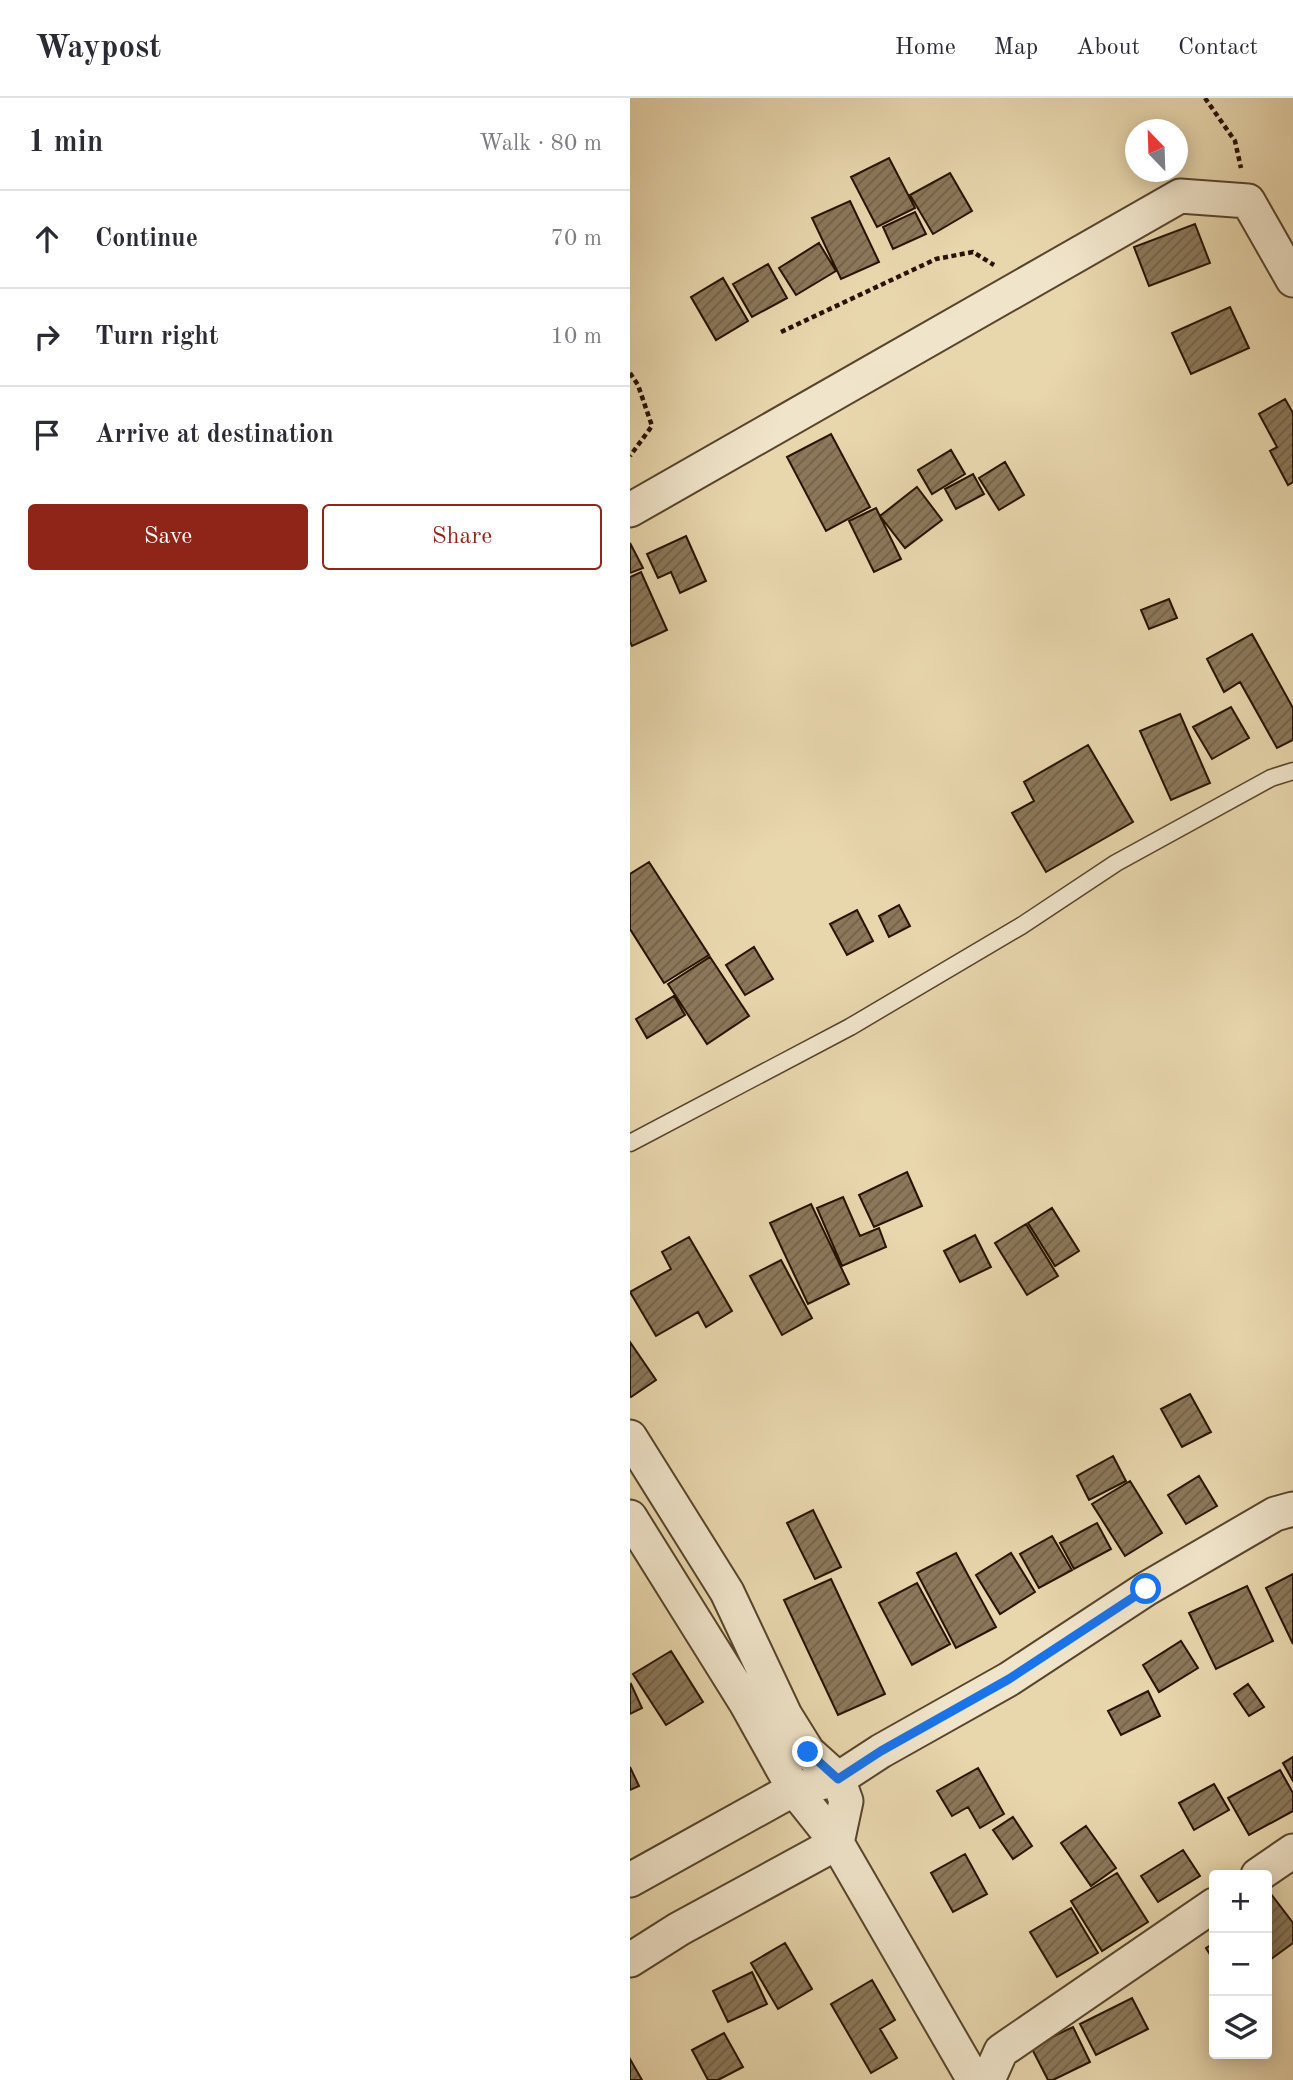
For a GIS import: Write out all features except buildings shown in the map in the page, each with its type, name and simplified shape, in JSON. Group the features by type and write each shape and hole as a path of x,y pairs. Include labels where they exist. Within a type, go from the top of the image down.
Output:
{"street":[{"path":"630,510 1180,196 1248,201 1293,280"},
{"path":"630,1437 727,1592 785,1715 808,1752 838,1779 846,1801 838,1843"},
{"path":"630,1881 794,1789 838,1779 881,1751 1009,1679 1146,1589 1275,1514 1293,1509"},
{"path":"630,1517 746,1703 794,1789 838,1843 974,2080"},
{"path":"630,1959 679,1929 838,1843"},
{"path":"1265,1870 1293,1851"},
{"path":"1019,2080 995,2065 1209,1909"}],"lane":[{"path":"630,1143 850,1027 1021,926 1116,863 1271,778 1293,771"}],"path":[{"path":"1205,98 1235,141 1248,201"},
{"path":"781,332 936,259 973,252 998,268 1040,276"},
{"path":"630,373 638,385 652,426 630,456"}],"route":[{"path":"808,1752 838,1779 881,1751 1009,1679 1146,1589"}]}
